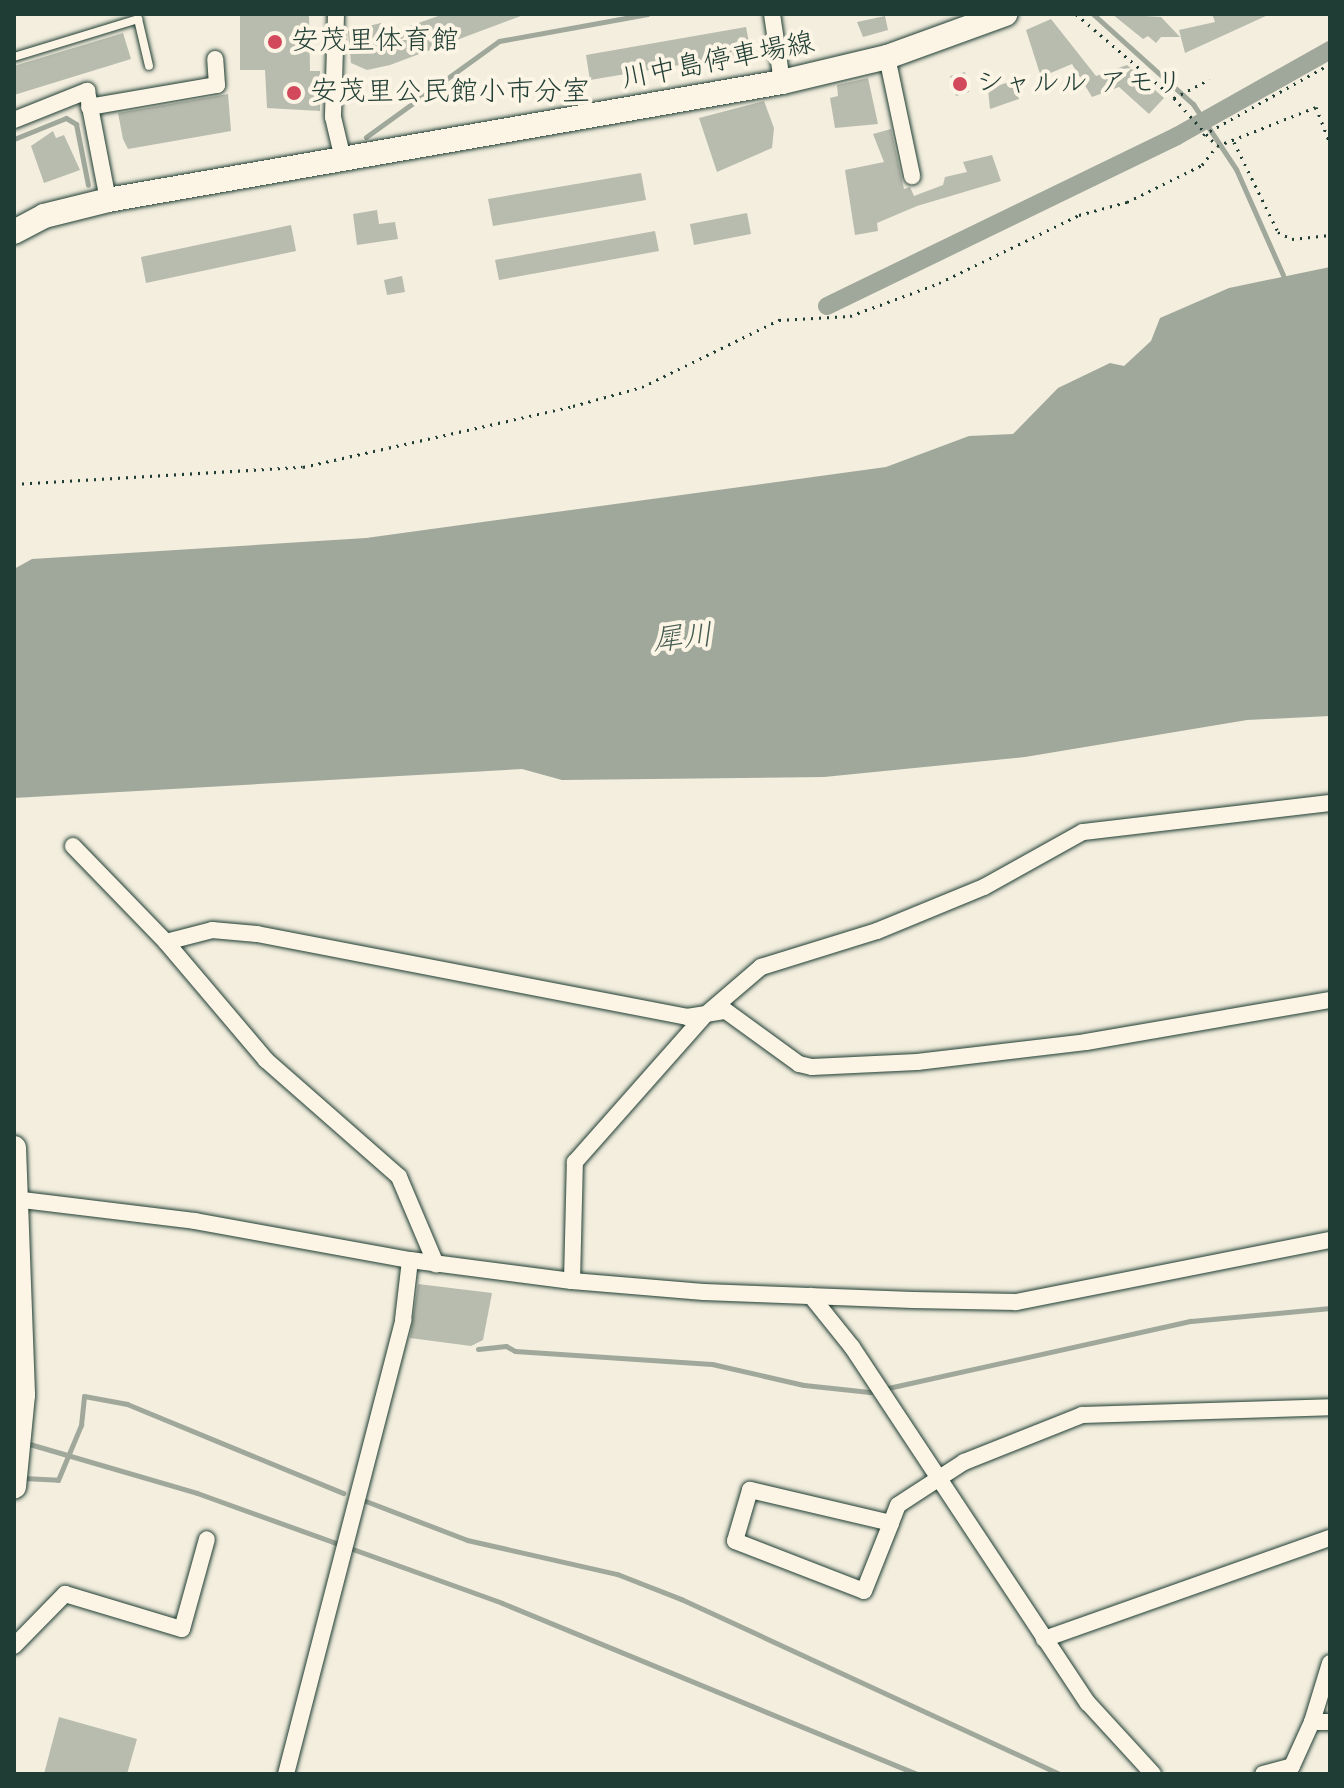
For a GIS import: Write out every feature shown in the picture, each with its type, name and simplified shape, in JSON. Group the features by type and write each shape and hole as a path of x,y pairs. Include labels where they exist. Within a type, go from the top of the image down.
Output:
{"main road":[{"name":"川中島停車場線","path":"14,232 44,216 108,200 782,82 887,57 1005,14"},
{"path":"14,1148 23,1395 14,1487"}],"street":[{"path":"336,14 333,117 343,159"},
{"path":"772,14 782,82"},
{"path":"887,57 912,178"},
{"path":"89,107 217,85 215,59"},
{"path":"14,120 87,91 108,200"},
{"path":"572,1281 575,1162 705,1015 761,967 877,931 984,887 1083,832 1330,803"},
{"path":"73,846 166,942 266,1060 399,1177 436,1264"},
{"path":"166,942 212,930 257,934 687,1017 726,1011 799,1064 812,1067 917,1062 1086,1042 1330,1000"},
{"path":"16,1196 195,1221 436,1264 572,1281 811,1296 1016,1302 1327,1243"},
{"path":"286,1774 403,1320 410,1260"},
{"path":"811,1296 875,1382 1088,1703 1153,1774"},
{"path":"891,1523 750,1490 735,1541 864,1591 891,1523 898,1505 964,1462 1082,1415 1330,1407"},
{"path":"1044,1639 1330,1538"},
{"path":"14,1646 65,1594 182,1629 207,1539"},
{"path":"1263,1774 1292,1766 1312,1722 1330,1663"},
{"path":"1312,1722 1330,1722"}],"lane":[{"path":"14,57 138,19 149,66"}],"path":[{"path":"1076,14 1176,98 1203,135 1217,146"},
{"path":"1203,135 1330,64"},
{"path":"1176,98 1209,79"},
{"path":"14,484 303,467 642,387 779,320 850,316 939,283 1079,215 1127,202 1202,165 1217,146 1234,142 1316,107 1330,144"},
{"path":"1234,142 1278,232 1292,239 1330,235"}],"water":[{"name":"犀川","path":"1330,267 1330,716 1247,720 1025,757 824,777 562,780 522,769 14,798 14,569 32,559 366,538 886,467 969,436 1013,434 1058,388 1110,363 1124,366 1151,341 1160,318 1229,288"}],"building":[{"name":"安茂里体育館","path":"240,14 309,14 310,71 320,71 320,111 267,108 265,70 240,70"},
{"path":"444,14 521,16 390,65 367,70 351,63 348,31 381,23 384,35"},
{"path":"1112,14 1161,17 1180,37 1161,37 1156,43 1148,36 1143,39"},
{"path":"1212,14 1268,15 1185,53 1179,30 1215,22"},
{"path":"885,16 888,30 863,37 857,22"},
{"path":"1051,19 1096,76 1127,65 1164,98 1149,114 1119,87 1092,97 1072,64 1041,77 1026,30"},
{"path":"746,27 751,53 590,80 586,55"},
{"path":"123,33 131,59 14,95 14,66"},
{"name":"シャルル アモリ","path":"965,72 969,92 956,96 950,76"},
{"path":"868,78 878,124 835,128 830,98 838,96 837,85"},
{"path":"1012,81 1019,99 990,109 988,89"},
{"path":"228,94 231,131 128,149 123,139 118,113"},
{"path":"764,101 774,128 772,148 717,172 699,118"},
{"path":"891,129 904,189 910,187 914,196 943,185 945,177 967,172 963,162 992,155 1001,181 917,206 877,223 878,231 855,235 845,170 884,162 873,134"},
{"path":"53,131 56,138 64,135 80,170 44,183 31,146"},
{"path":"641,173 646,200 493,226 488,199"},
{"path":"377,210 379,224 395,222 398,239 357,245 353,214"},
{"path":"747,213 751,234 694,245 690,224"},
{"path":"291,225 296,251 146,283 141,257"},
{"path":"655,231 659,251 499,280 495,260"},
{"path":"402,276 405,292 387,295 384,280"},
{"path":"418,1284 492,1293 483,1340 471,1346 410,1338"},
{"path":"59,1717 137,1739 127,1774 44,1774"}],"waterway":[{"path":"366,137 499,41 648,14"},
{"path":"1093,14 1193,104 1236,169 1283,275"},
{"path":"827,306 1177,136 1330,50"},
{"path":"14,139 66,118 76,124 88,185"},
{"path":"478,1349 506,1346 515,1351 712,1364 804,1385 870,1392 1191,1321 1330,1308"},
{"path":"23,1478 58,1480 81,1425 84,1396 127,1404 343,1493"},
{"path":"26,1443 197,1493 502,1603 917,1774"},
{"path":"363,1500 467,1540 617,1574 681,1599 1059,1774"}],"place":[{"name":"安茂里体育館","path":"275,42"},
{"name":"シャルル アモリ","path":"960,84"},
{"name":"安茂里公民館小市分室","path":"294,93"}]}
